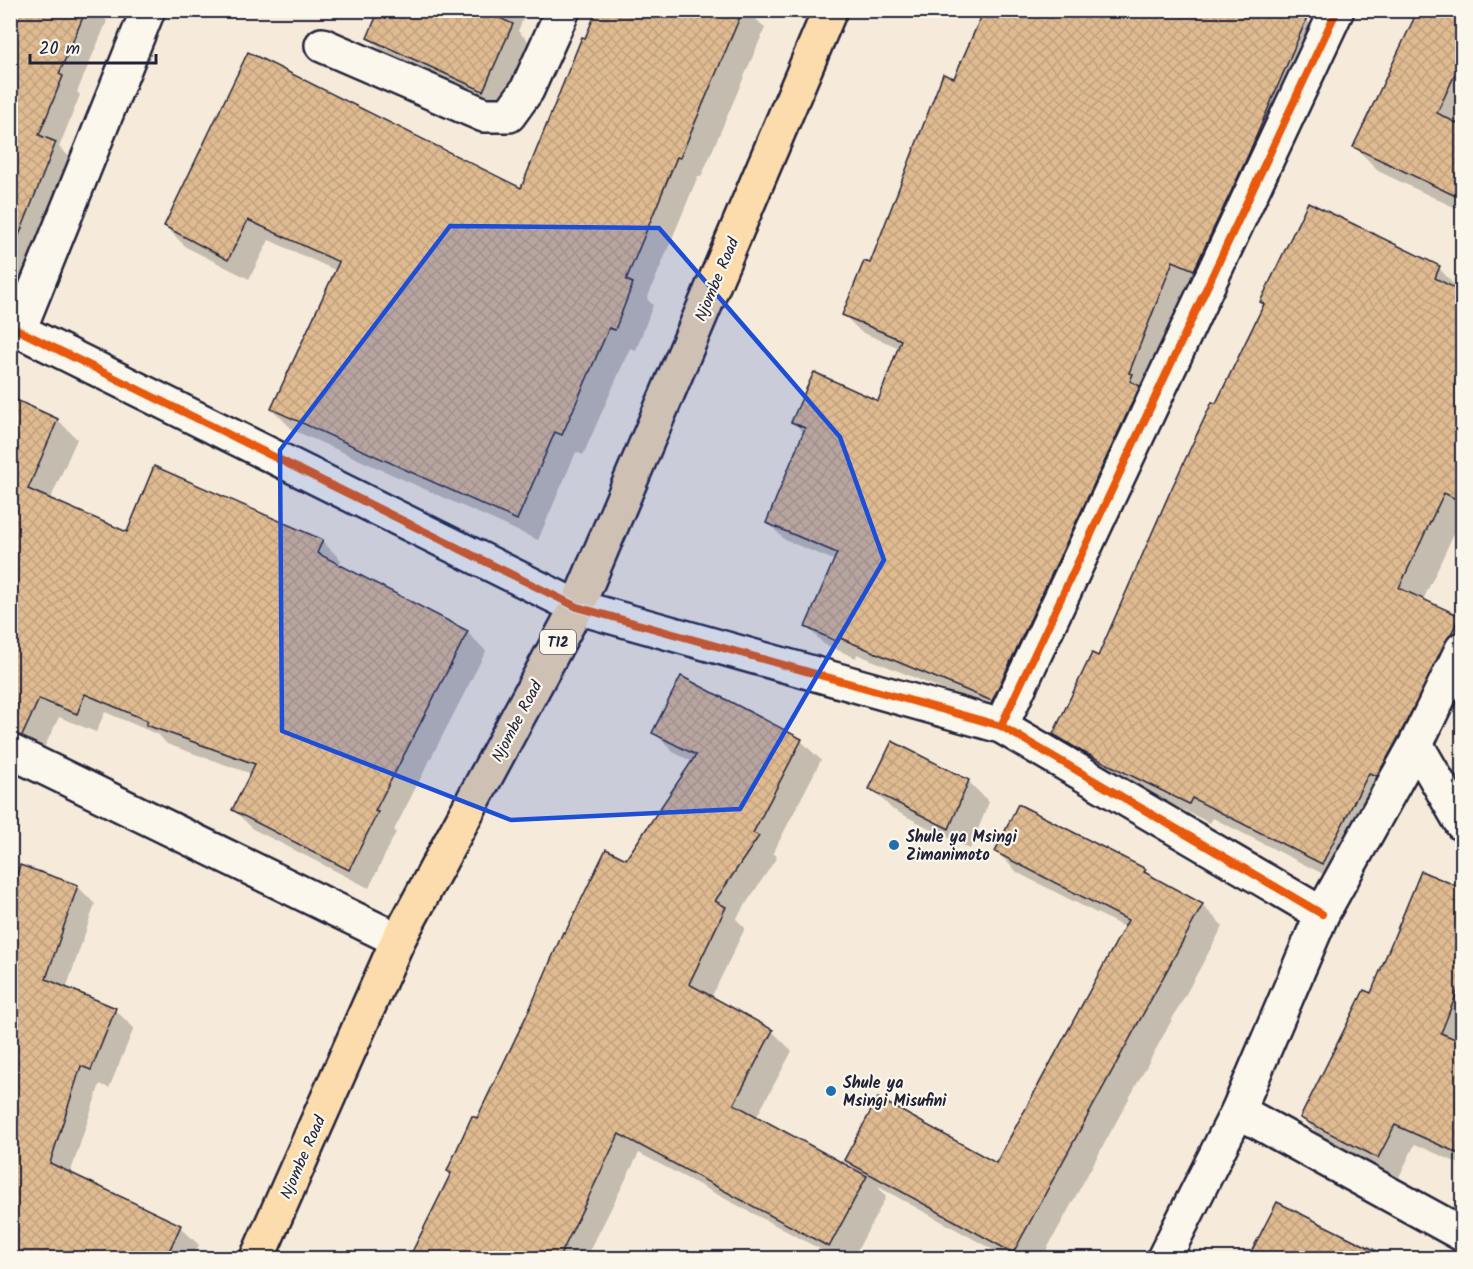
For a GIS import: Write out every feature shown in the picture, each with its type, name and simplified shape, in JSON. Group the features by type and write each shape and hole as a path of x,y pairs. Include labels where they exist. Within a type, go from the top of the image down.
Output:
{"highway":[{"name":"Njombe Road","path":"257,1258 398,940 577,607 830,10"}],"street":[{"path":"148,10 15,328 577,607 1001,726 1322,914"},
{"path":"322,45 484,115 509,115 527,90 563,10"},
{"path":"1001,726 1337,10"},
{"path":"1164,1258 1238,1111 1322,914 1416,744 1462,649"},
{"path":"1416,744 1462,824"},
{"path":"12,756 398,940"},
{"path":"1238,1111 1462,1234"}],"highlighted area":[{"path":"450,226 659,228 840,437 884,560 740,809 511,820 282,731 280,450"}],"building":[{"path":"10,10 86,10 59,74 63,76 39,135 56,142 12,253"},
{"path":"379,10 483,10 513,24 483,91 367,38"},
{"path":"597,10 743,10 680,158 677,157 626,280 633,283 615,330 609,328 562,435 555,432 517,520 271,409 339,262 248,220 228,260 164,226 248,52 521,188 582,37 585,38"},
{"path":"984,10 1288,10 1307,18 1246,160 1194,270 1173,261 1129,373 1133,374 1130,381 1140,386 992,701 840,638 838,642 805,627 837,553 766,523 805,428 791,422 814,372 878,401 901,340 842,315 864,261 870,263 943,74 954,78"},
{"path":"1418,10 1462,10 1462,59 1437,113 1462,126 1462,199 1353,147"},
{"path":"1308,202 1440,266 1435,278 1462,292 1462,502 1444,493 1399,588 1460,616 1396,742 1377,776 1369,773 1322,864 1192,798 1189,804 1081,751 1053,734 1092,653 1098,656 1170,492 1212,402 1216,403 1264,304 1260,302"},
{"path":"10,397 58,419 28,489 127,532 154,466 323,540 317,553 468,631 375,811 378,812 349,870 232,810 255,764 146,725 148,721 85,694 77,714 39,699 22,736 10,733"},
{"path":"681,676 802,739 753,833 759,836 715,901 726,907 689,984 773,1030 734,1104 867,1176 829,1247 619,1134 559,1258 409,1258 451,1173 447,1171 472,1116 477,1118 531,1006 563,932 565,933 606,849 626,859 696,755 652,733"},
{"path":"892,741 969,780 949,829 869,789"},
{"path":"1018,804 1146,869 1144,872 1203,904 1013,1253 844,1160 878,1098 996,1163 1128,920 995,852"},
{"path":"20,865 78,885 46,979 116,1008 91,1070 81,1066 50,1163 181,1225 166,1258 10,1258 10,893"},
{"path":"1421,871 1462,888 1462,980 1441,1033 1462,1042 1462,1155 1395,1125 1378,1158 1300,1118 1364,990 1371,993"},
{"path":"1277,1202 1390,1258 1248,1258"}],"cycle path":[{"path":"1001,726 1337,10"},
{"path":"10,326 577,607 1001,726 1322,914"}],"place":[{"name":"Shule ya Msingi Zimanimoto","path":"894,845"},
{"name":"Shule ya Msingi Misufini","path":"831,1091"}]}
